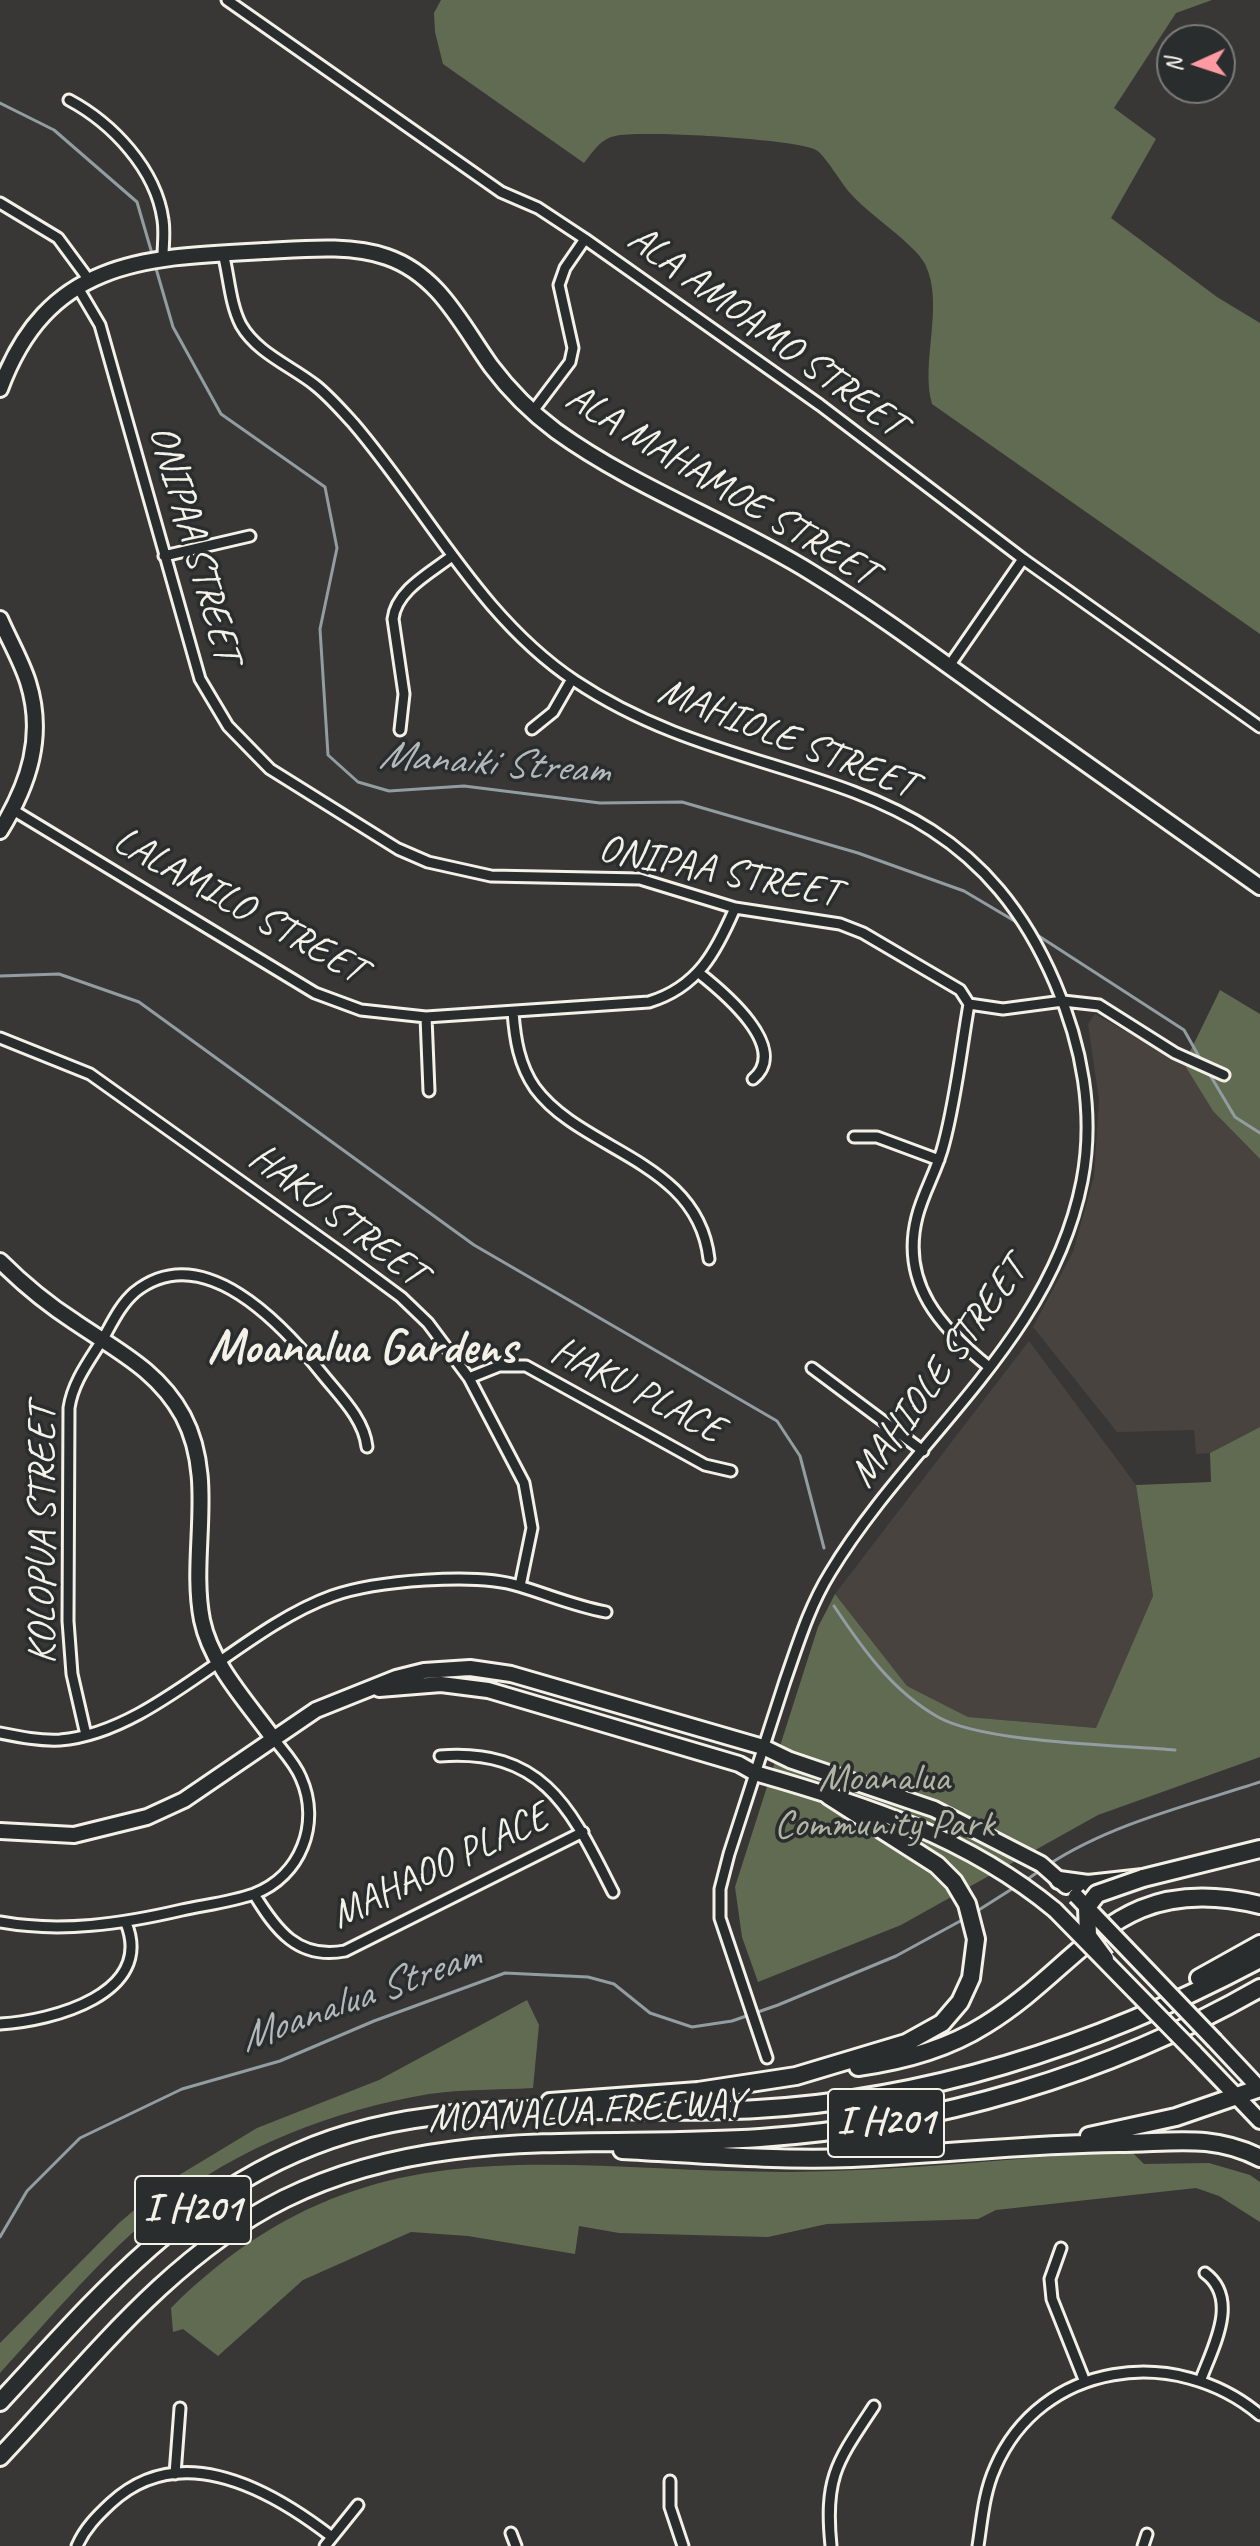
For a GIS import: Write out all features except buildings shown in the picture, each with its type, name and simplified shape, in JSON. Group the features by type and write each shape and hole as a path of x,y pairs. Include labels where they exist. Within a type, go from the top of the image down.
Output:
{"highway":[{"path":"796,2076 894,2047 931,2030 960,2002 971,1978 975,1958 972,1915 954,1882 920,1852 829,1796"},
{"path":"1105,1959 1088,1936 1082,1901 1143,1878 1260,1849"},
{"path":"1059,1880 1088,1884 1143,1878"},
{"path":"445,2113 698,2091 869,2066 948,2044 986,2024 1108,1925 1156,1906 1211,1898 1260,1905"},
{"path":"1140,2015 1260,1944"},
{"name":"MOANALUA FREEWAY","path":"0,2402 122,2271 204,2203 259,2170 338,2136 445,2113 507,2110 695,2112 842,2100 924,2086 1005,2066 1085,2039 1195,1992 1260,1959"},
{"name":"MOANALUA FREEWAY","path":"0,2457 166,2281 233,2228 286,2198 363,2167 425,2152 488,2145 759,2138 845,2129 927,2115 1022,2090 1108,2060 1260,1988"},
{"path":"1060,2142 1176,2117 1260,2088"},
{"path":"488,2145 805,2159 1060,2142 1207,2140 1243,2149 1260,2158"}],"street":[{"name":"ALA AMOAMO STREET","path":"227,0 501,192 538,208 585,239 820,405 1023,559 1260,727"},
{"path":"69,100 112,131 146,176 164,220 156,259"},
{"name":"ONIPAA STREET","path":"0,203 58,238 83,283 100,325 194,662 208,695 240,741 286,780 398,849 443,868 491,876 629,878 735,908 851,928 960,990 969,1004"},
{"path":"533,411 570,362 573,348 559,285 565,268 585,239"},
{"name":"ALA MAHAMOE STREET","path":"0,389 32,329 83,283 131,263 223,253 361,251 386,256 409,267 438,289 495,370 533,411 589,452 803,567 949,666 1260,887"},
{"name":"MAHIOLE STREET","path":"223,253 235,309 248,336 330,397 497,612 572,679 604,699 691,740 846,787 907,813 966,856 1004,893 1031,932 1063,1001 1084,1079 1086,1151 1080,1188 1052,1272 1027,1316 827,1577 804,1627 763,1747 720,1889 720,1918 767,2058"},
{"path":"164,556 250,536"},
{"path":"400,730 404,694 393,619 395,607 402,596 452,556"},
{"path":"949,666 1023,559"},
{"path":"0,619 28,680 35,718 32,763 13,810 0,831"},
{"path":"532,729 549,717 572,679"},
{"name":"LALAMILO STREET","path":"13,810 315,993 377,1014 426,1017 649,1002 680,989 699,973 720,944 735,908"},
{"path":"699,973 745,1015 755,1030 764,1059 762,1069 753,1079"},
{"path":"989,1367 938,1321 924,1298 916,1272 913,1245 917,1217 939,1160 969,1004 1015,1009 1063,1001 1099,1005 1184,1057 1224,1075"},
{"path":"513,1012 519,1056 535,1088 564,1115 625,1152 663,1180 699,1222 709,1259"},
{"path":"426,1017 429,1091"},
{"name":"HAKU STREET","path":"0,1038 90,1074 344,1255 401,1297 428,1323 469,1378 528,1499 532,1528 520,1586"},
{"path":"854,1137 877,1137 939,1160"},
{"path":"0,1261 36,1295 140,1364 160,1383 190,1432 200,1480 201,1615 217,1660 300,1774 310,1819 305,1841 294,1863 276,1882 254,1894 126,1923 36,1926 0,1922"},
{"name":"KOLOPUA STREET","path":"86,1735 72,1674 68,1630 69,1408 75,1383 122,1306 145,1285 185,1275 216,1282 258,1308 288,1335 357,1419 367,1447"},
{"name":"HAKU PLACE","path":"469,1378 499,1366 526,1366 705,1465 731,1471"},
{"path":"812,1368 923,1451"},
{"path":"0,1733 45,1740 86,1735 133,1718 272,1625 333,1596 405,1581 520,1586 565,1603 606,1612"},
{"path":"0,1831 34,1836 74,1835 124,1825 184,1800 316,1710 424,1671 498,1671 763,1747 805,1765 934,1809 1041,1864 1082,1901 1260,2088"},
{"path":"366,1690 441,1684 488,1690 739,1764 755,1773 905,1820 960,1845 1009,1875 1055,1910 1260,2121"},
{"name":"MAHAOO PLACE","path":"440,1756 492,1759 531,1774 564,1802 613,1892"},
{"name":"MAHAOO PLACE","path":"254,1894 273,1925 297,1946 325,1953 345,1951 583,1832"},
{"path":"0,2024 33,2019 88,2003 106,1993 120,1979 128,1961 131,1935 126,1923"},
{"path":"1061,2248 1050,2279 1052,2299 1085,2382"},
{"path":"1201,2379 1223,2310 1218,2288 1205,2273"},
{"path":"978,2546 989,2483 1004,2452 1037,2412 1085,2382 1144,2372 1201,2379 1260,2415"},
{"path":"831,2546 830,2484 840,2458 874,2406"},
{"path":"175,2474 180,2408"},
{"path":"77,2546 90,2524 124,2491 164,2472 216,2477 266,2492 294,2507 332,2537"},
{"path":"670,2481 670,2507 683,2546"},
{"path":"325,2546 358,2505"},
{"path":"511,2533 516,2546"},
{"path":"1143,2546 1147,2534"}],"shaded area":[{"path":"1095,1014 1184,1064 1213,1111 1260,1159 1260,1427 1210,1453 1196,1454 1194,1430 1117,1432 1033,1327 1073,1252 1094,1177 1099,1100 1088,1024"},
{"path":"1029,1341 1136,1485 1153,1596 1096,1728 968,1717 907,1686 835,1594"}],"green space":[{"path":"441,0 1212,0 1176,13 1169,24 1156,24 1156,44 1114,108 1156,139 1111,218 1217,297 1260,323 1260,634 932,404 929,370 933,297 925,264 912,247 850,193 816,150 750,139 630,134 605,140 584,163 443,64 434,13"},
{"path":"1220,990 1260,1014 1260,1159 1213,1111 1184,1064"},
{"name":"Moanalua Community Park","path":"1260,1427 1260,1757 1098,1815 901,1925 758,1982 742,1937 735,1887 818,1627 835,1594 907,1686 968,1717 1096,1728 1153,1596 1136,1485 1211,1482 1210,1453"},
{"path":"527,2000 539,2025 533,2088 442,2092 393,2101 288,2134 222,2166 162,2207 119,2246 0,2373 0,2343 119,2223 166,2183 257,2128 379,2080"},
{"path":"1130,2150 1144,2164 1209,2163 1250,2175 1260,2182 1260,2222 1219,2196 1196,2188 996,2210 978,2219 827,2224 768,2237 619,2233 579,2226 575,2254 468,2236 411,2232 303,2280 218,2356 183,2329 173,2332 171,2308 243,2247 315,2206 388,2181 463,2168 540,2165 833,2171"}],"waterway":[{"name":"Manaiki Stream","path":"0,103 54,130 137,202 153,257"},
{"name":"Manaiki Stream","path":"155,265 173,327 221,414 325,487 337,548 320,629 328,755 358,782 389,791 464,786 600,803 682,802 858,853 964,891 1018,923"},
{"name":"Manaiki Stream","path":"1031,931 1184,1030 1201,1060"},
{"path":"0,976 59,974 139,1002 474,1245 777,1421 800,1456 824,1548"},
{"name":"Manaiki Stream","path":"1207,1070 1235,1117 1260,1133"},
{"path":"834,1606 892,1682 921,1706 959,1726 1018,1738 1175,1750"},
{"name":"Moanalua Stream","path":"1048,1865 1124,1827 1260,1782"},
{"name":"Moanalua Stream","path":"1025,1881 1042,1869"},
{"name":"Moanalua Stream","path":"974,1913 1015,1887"},
{"name":"Moanalua Stream","path":"0,2237 27,2191 80,2138 182,2089 280,2061 374,2021 505,1973 588,1977 614,1984 650,2013 692,2027 732,2021 778,2005 896,1956 964,1919"}],"district":[{"name":"Moanalua Gardens","path":"362,1349"}]}
